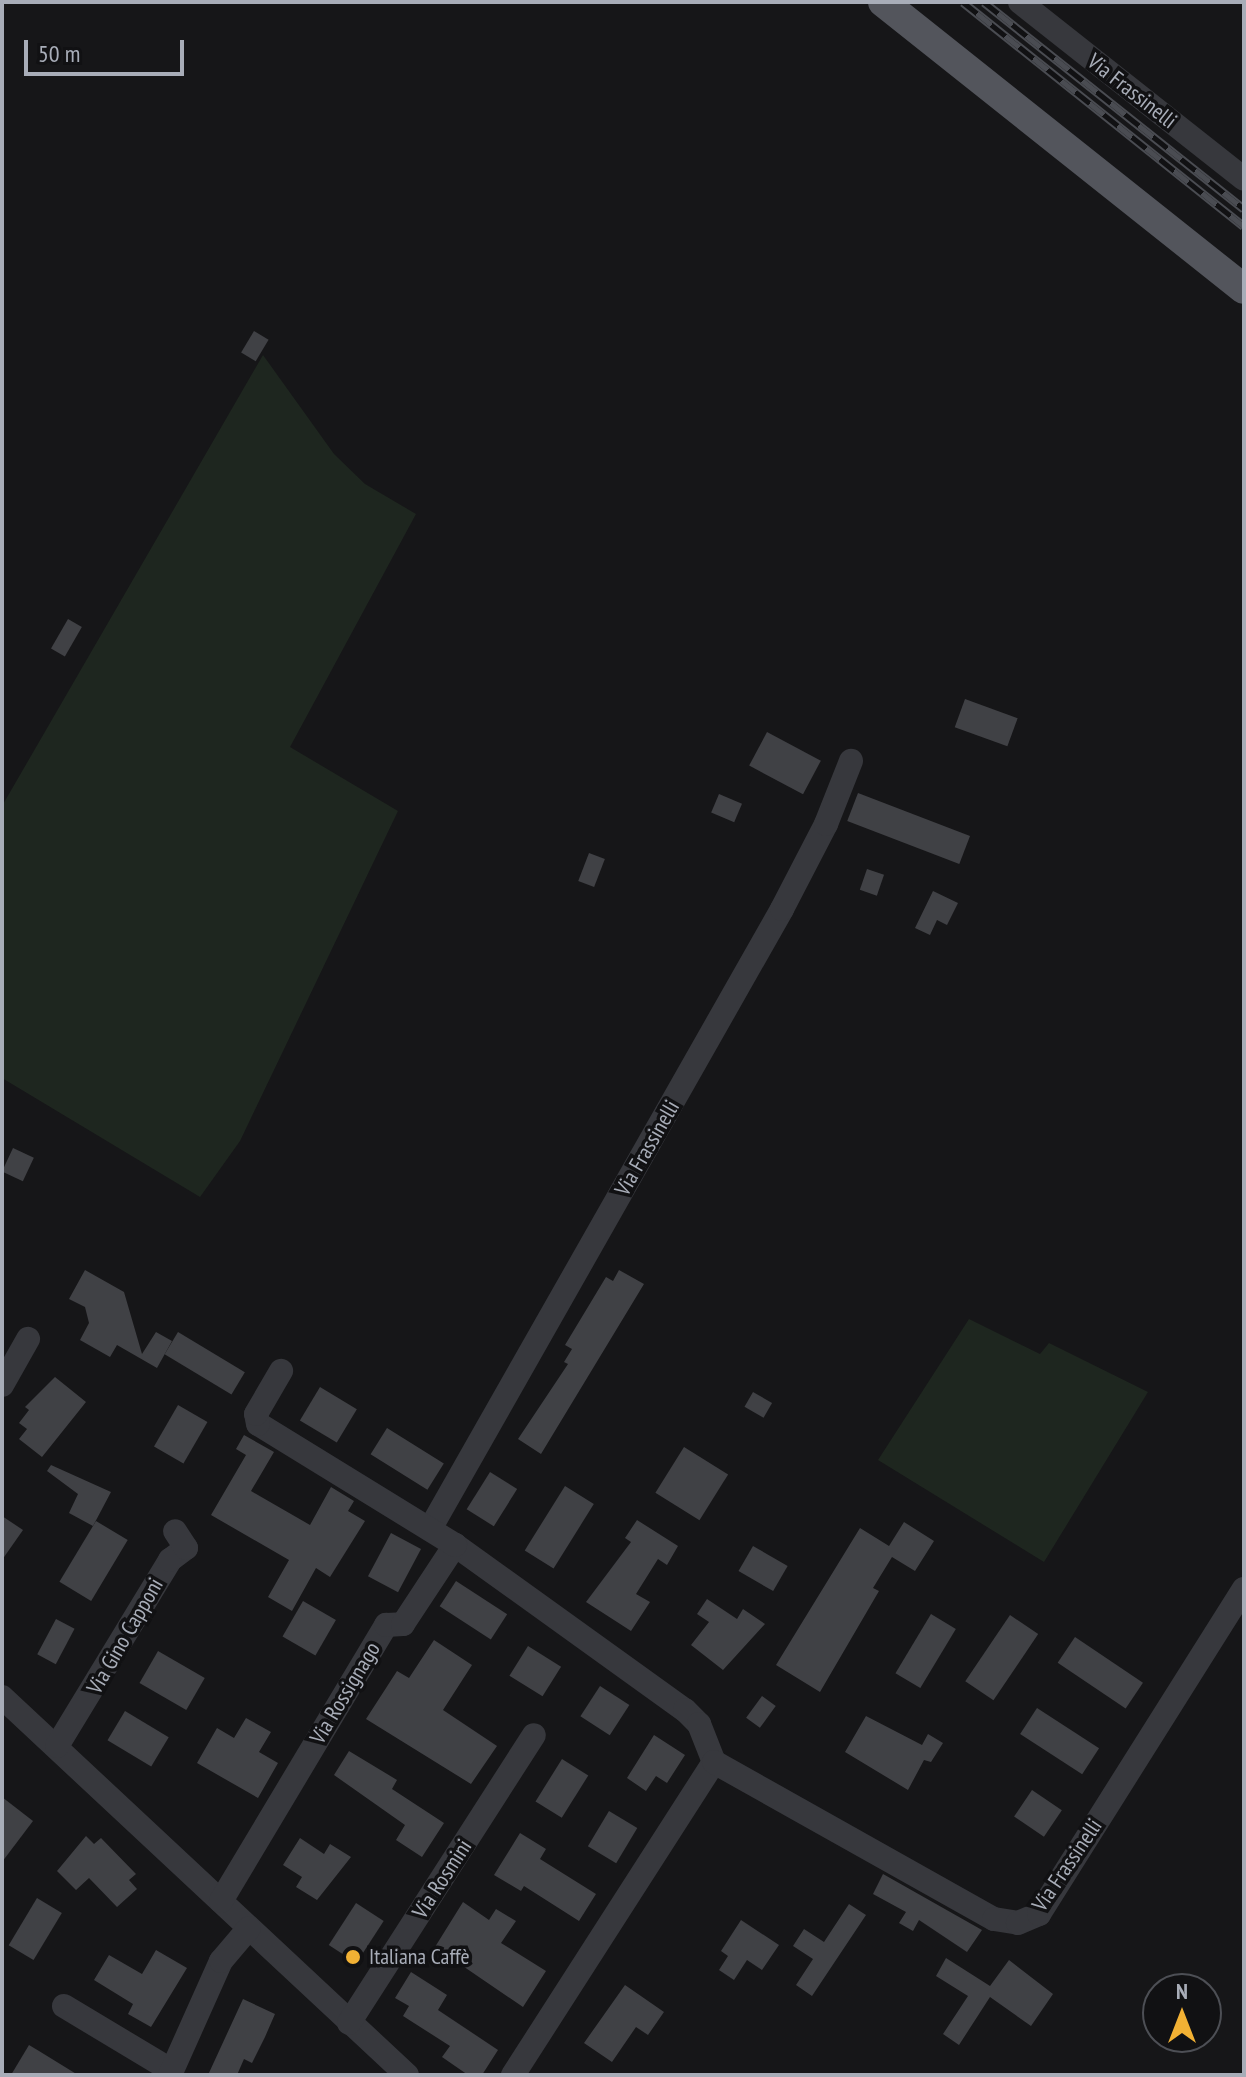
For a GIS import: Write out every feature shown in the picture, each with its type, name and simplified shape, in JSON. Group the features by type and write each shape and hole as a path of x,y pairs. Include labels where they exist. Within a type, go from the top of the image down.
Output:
{"main road":[{"path":"883,2 1244,289"}],"street":[{"name":"Via Frassinelli","path":"1020,2 1244,179"},
{"name":"Via Frassinelli","path":"430,1529 782,909 826,824 851,761"},
{"path":"2,1385 28,1339"},
{"path":"281,1371 256,1414 258,1424 455,1545 685,1710 699,1724 714,1762 513,2075"},
{"name":"Via Gino Capponi","path":"57,1746 170,1560 186,1548 175,1531"},
{"name":"Via Rossignago","path":"221,1901 386,1625 403,1624 455,1545"},
{"name":"Via Frassinelli","path":"714,1762 994,1919 1018,1923 1039,1914 1244,1589"},
{"path":"2,1697 407,2075"},
{"name":"Via Rosmini","path":"349,2023 534,1735"},
{"path":"64,2006 171,2073 221,1961 249,1928"}],"shaded area":[{"path":"263,355 334,454 365,484 416,514 290,747 398,811 240,1141 200,1197 2,1078 2,806"},
{"path":"969,1319 1040,1354 1049,1343 1148,1392 1044,1562 878,1460"}],"building":[{"path":"254,331 269,340 256,361 241,352"},
{"path":"68,619 82,627 65,656 51,648"},
{"path":"965,699 1018,718 1007,746 955,727"},
{"path":"767,732 821,761 803,794 749,766"},
{"path":"858,793 970,836 959,864 847,821"},
{"path":"719,794 742,804 734,822 711,812"},
{"path":"589,853 605,859 594,887 578,881"},
{"path":"867,869 884,875 877,896 860,890"},
{"path":"933,891 958,903 947,925 937,920 930,935 915,928"},
{"path":"13,1148 34,1158 23,1181 2,1172"},
{"path":"85,1270 124,1292 142,1354 156,1332 172,1341 157,1368 117,1345 110,1357 80,1340 89,1323 85,1307 69,1299"},
{"path":"619,1270 644,1284 541,1454 518,1439 568,1364 564,1362 572,1349 565,1345 606,1277 613,1281"},
{"path":"178,1332 245,1372 231,1394 165,1354"},
{"path":"55,1377 86,1402 42,1457 19,1439 27,1429 19,1423 29,1410 25,1407"},
{"path":"320,1387 357,1409 337,1443 300,1420"},
{"path":"753,1392 772,1403 764,1418 744,1407"},
{"path":"178,1405 207,1422 183,1464 154,1447"},
{"path":"387,1428 444,1464 427,1490 371,1454"},
{"path":"244,1435 274,1452 251,1491 310,1525 331,1487 354,1501 348,1511 365,1521 330,1577 316,1568 292,1611 268,1597 289,1560 211,1515 246,1455 236,1449"},
{"path":"684,1447 728,1475 699,1520 655,1493"},
{"path":"51,1465 111,1492 93,1526 69,1513 78,1494 47,1471"},
{"path":"490,1472 517,1489 494,1526 467,1509"},
{"path":"565,1486 594,1504 554,1568 525,1550"},
{"path":"2,1516 23,1530 2,1560"},
{"path":"637,1520 678,1546 667,1565 658,1559 636,1594 650,1602 631,1631 586,1602 631,1542 625,1538"},
{"path":"96,1521 128,1540 91,1601 59,1582"},
{"path":"904,1522 934,1541 915,1571 892,1557 873,1588 879,1591 820,1692 776,1665 860,1528 889,1546"},
{"path":"391,1533 421,1549 398,1592 368,1576"},
{"path":"753,1546 788,1566 773,1591 738,1571"},
{"path":"456,1581 507,1614 491,1639 440,1606"},
{"path":"707,1599 737,1619 743,1609 765,1624 723,1670 691,1645 709,1622 697,1614"},
{"path":"303,1601 336,1620 315,1656 282,1637"},
{"path":"931,1614 956,1629 920,1688 895,1673"},
{"path":"1010,1615 1038,1634 993,1700 965,1681"},
{"path":"56,1619 75,1629 56,1664 37,1654"},
{"path":"1075,1637 1143,1683 1126,1709 1058,1663"},
{"path":"434,1640 472,1665 443,1710 497,1746 471,1784 366,1719 397,1671 409,1678"},
{"path":"528,1646 561,1667 543,1696 509,1676"},
{"path":"158,1651 205,1678 186,1710 140,1683"},
{"path":"600,1686 629,1705 610,1735 580,1716"},
{"path":"762,1696 776,1706 760,1728 746,1718"},
{"path":"1037,1708 1099,1748 1082,1774 1020,1734"},
{"path":"125,1711 169,1737 151,1766 107,1740"},
{"path":"866,1716 922,1745 928,1734 943,1743 931,1762 924,1760 908,1790 845,1752"},
{"path":"246,1718 271,1732 259,1752 278,1763 258,1798 197,1763 217,1728 234,1738"},
{"path":"654,1735 685,1755 667,1783 656,1776 646,1791 627,1778"},
{"path":"349,1751 397,1780 392,1789 444,1823 422,1857 396,1840 405,1825 334,1775"},
{"path":"562,1759 588,1775 562,1818 536,1801"},
{"path":"1032,1790 1062,1810 1044,1837 1014,1817"},
{"path":"2,1797 33,1821 2,1862"},
{"path":"609,1811 637,1828 616,1863 588,1846"},
{"path":"520,1833 546,1849 540,1859 596,1894 579,1921 524,1886 521,1891 494,1875"},
{"path":"86,1836 94,1844 101,1838 136,1874 129,1880 137,1889 117,1907 89,1878 76,1890 57,1871"},
{"path":"300,1838 324,1854 330,1844 351,1857 317,1900 296,1887 302,1877 283,1865"},
{"path":"883,1874 982,1930 967,1952 919,1920 913,1931 899,1923 906,1912 873,1894"},
{"path":"37,1898 62,1913 34,1960 9,1945"},
{"path":"463,1902 489,1920 496,1909 516,1921 501,1943 546,1971 523,2007 435,1947"},
{"path":"356,1903 384,1921 356,1963 329,1945"},
{"path":"849,1904 866,1915 812,1996 796,1985 813,1959 793,1946 804,1929 824,1942"},
{"path":"741,1920 779,1945 762,1970 747,1960 734,1980 719,1970 728,1956 721,1951"},
{"path":"156,1950 187,1968 151,2027 128,2014 133,2004 94,1980 109,1955 142,1974"},
{"path":"946,1958 990,1986 1009,1960 1053,1994 1031,2026 990,1997 959,2045 943,2034 968,1996 936,1976"},
{"path":"411,1972 447,1995 438,2010 498,2050 482,2075 468,2075 442,2057 450,2046 403,2016 409,2006 395,1998"},
{"path":"625,1985 664,2012 648,2035 636,2027 612,2062 584,2043"},
{"path":"243,1999 275,2014 265,2037 252,2063 244,2059 237,2075 208,2075"},
{"path":"29,2045 39,2051 78,2075 11,2075"}],"railway":[{"path":"963,2 1244,226"},
{"path":"984,2 1244,209"}],"place":[{"name":"Italiana Caffè","path":"353,1957"}]}
